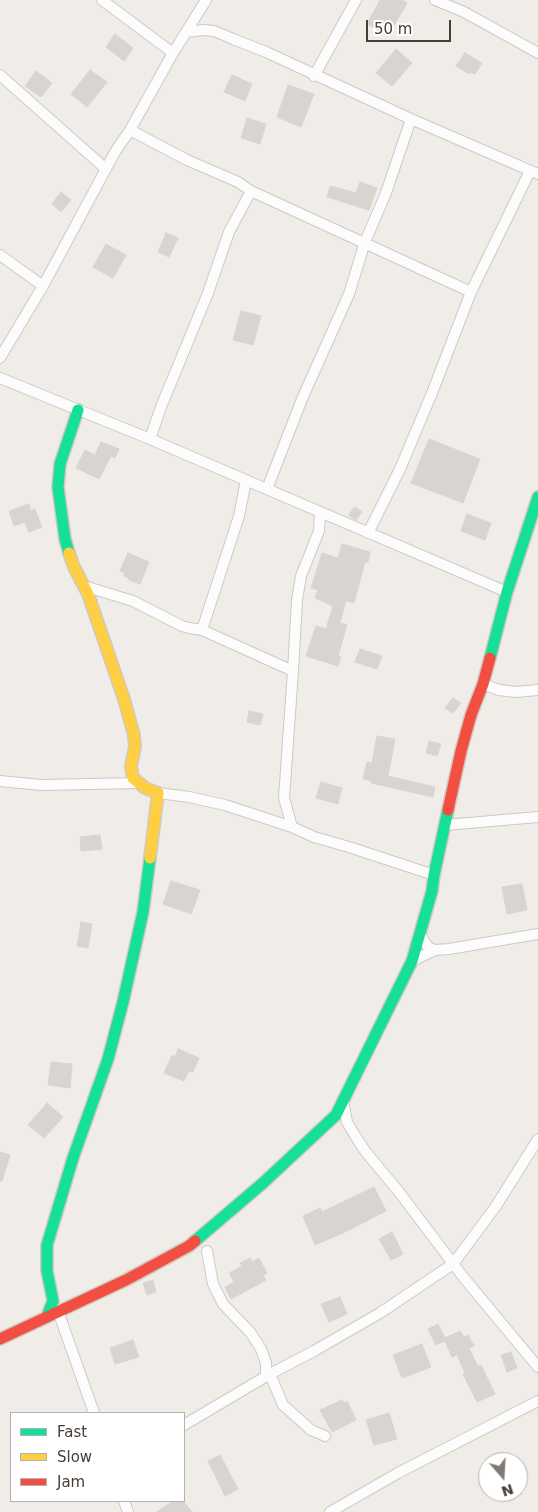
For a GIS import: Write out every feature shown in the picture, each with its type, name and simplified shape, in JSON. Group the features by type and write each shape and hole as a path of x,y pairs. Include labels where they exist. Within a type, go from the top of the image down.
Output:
{"street":[{"path":"102,0 173,53"},
{"path":"0,358 43,286 115,152 130,130 173,53 206,0"},
{"path":"314,76 356,0"},
{"path":"435,0 464,12 538,53"},
{"path":"186,32 214,31 266,52 314,76 534,172 471,292 418,427 400,469 368,533"},
{"path":"0,75 106,169"},
{"path":"267,489 302,399 348,294 365,242 386,193 411,119"},
{"path":"130,130 186,160 238,182 251,191 471,292"},
{"path":"150,439 161,407 208,293 229,232 251,191"},
{"path":"0,256 43,286"},
{"path":"0,378 150,439 507,592"},
{"path":"78,410 60,464 58,487 65,540 74,567 88,594 124,699 134,735 135,747 131,766 133,778 145,788 158,793 189,797 225,805 292,827 314,837 434,875"},
{"path":"202,630 239,516 246,480"},
{"path":"0,1339 58,1310 126,1280 189,1246 255,1190 336,1115 412,962 421,936 461,751 471,715 483,684 507,592 538,497"},
{"path":"292,827 284,798 294,671 296,600 301,576 319,531 320,512"},
{"path":"84,586 132,601 182,626 202,630 294,671"},
{"path":"483,684 498,690 516,692 538,690"},
{"path":"477,698 498,690"},
{"path":"0,781 41,784 139,783"},
{"path":"47,1316 53,1300 47,1271 47,1245 73,1158 108,1059 123,1002 143,912 158,793"},
{"path":"445,825 538,817"},
{"path":"412,962 435,950 538,934"},
{"path":"421,936 428,947 435,950"},
{"path":"343,1101 347,1122 356,1137 453,1264 538,1367"},
{"path":"185,1424 380,1313 453,1264 496,1206 538,1139"},
{"path":"207,1251 213,1284 223,1304 250,1332 261,1350 268,1376 283,1405 311,1430 325,1436"},
{"path":"58,1310 94,1412"},
{"path":"330,1512 398,1473 538,1400"}],"building":[{"path":"380,0 402,0 407,3 388,36 367,24"},
{"path":"115,34 133,48 124,61 106,47"},
{"path":"396,49 412,63 392,86 376,73"},
{"path":"465,53 482,63 475,74 470,72 469,74 456,66"},
{"path":"90,70 107,82 87,107 71,94"},
{"path":"36,71 52,83 41,97 25,86"},
{"path":"232,75 252,84 245,101 224,92"},
{"path":"288,85 314,94 301,127 277,117"},
{"path":"247,118 266,124 260,144 241,138"},
{"path":"360,182 377,188 369,210 327,197 330,186 356,193"},
{"path":"61,192 71,200 61,212 52,204"},
{"path":"166,233 178,238 169,257 158,252"},
{"path":"106,244 126,255 113,278 93,267"},
{"path":"241,311 261,316 253,345 233,340"},
{"path":"429,439 480,459 463,503 411,483"},
{"path":"101,442 119,449 115,458 111,456 99,479 76,468 85,450 95,455"},
{"path":"29,504 31,511 35,509 42,527 29,532 25,522 14,526 9,511"},
{"path":"355,507 362,512 356,520 348,515"},
{"path":"467,514 491,523 485,540 461,531"},
{"path":"342,544 370,552 368,562 365,562 354,603 346,601 340,623 347,625 338,656 341,657 338,666 306,656 316,626 326,629 333,606 315,598 318,590 311,588 322,553 338,558"},
{"path":"128,553 149,562 140,584 129,580 129,578 124,576 125,573 120,571"},
{"path":"360,649 382,656 377,669 355,662"},
{"path":"453,698 461,703 453,713 445,708"},
{"path":"249,711 263,714 260,725 247,722"},
{"path":"377,736 395,739 388,776 435,787 433,797 371,783 372,781 363,779 367,762 372,763"},
{"path":"429,741 441,744 437,756 426,753"},
{"path":"321,782 342,788 338,804 316,798"},
{"path":"100,835 102,849 81,851 80,837"},
{"path":"171,881 200,890 191,914 163,904"},
{"path":"522,884 527,910 507,914 502,887"},
{"path":"81,922 92,924 88,948 77,946"},
{"path":"178,1049 199,1058 193,1072 189,1071 184,1081 164,1073 172,1055 175,1057"},
{"path":"51,1062 72,1064 70,1088 48,1085"},
{"path":"47,1103 63,1117 44,1138 28,1125"},
{"path":"0,1152 10,1155 2,1181 0,1181"},
{"path":"374,1187 386,1211 315,1245 303,1216 320,1208 322,1212"},
{"path":"392,1232 403,1254 391,1260 379,1239"},
{"path":"250,1258 252,1262 259,1258 267,1273 263,1275 266,1280 231,1299 225,1287 234,1282 229,1273 242,1266 240,1263"},
{"path":"153,1280 156,1292 147,1295 143,1283"},
{"path":"340,1297 347,1314 329,1322 321,1304"},
{"path":"438,1324 445,1338 460,1331 464,1337 468,1335 474,1346 469,1348 478,1367 481,1365 495,1394 477,1402 463,1374 465,1373 457,1355 452,1357 445,1341 436,1345 428,1329"},
{"path":"133,1340 139,1357 115,1364 110,1348"},
{"path":"422,1344 431,1367 402,1378 393,1355"},
{"path":"511,1352 517,1368 507,1372 501,1355"},
{"path":"342,1400 344,1403 347,1401 356,1420 332,1432 320,1410"},
{"path":"389,1413 397,1439 374,1445 366,1420"},
{"path":"220,1455 238,1489 225,1496 208,1461"},
{"path":"172,1502 184,1502 192,1512 157,1512"}],"traffic: fast":[{"path":"69,553 65,539 58,487 60,464 78,410"},
{"path":"490,658 507,592 538,497"},
{"path":"195,1241 263,1183 336,1115 412,961 432,891 448,810"},
{"path":"47,1316 53,1301 47,1271 47,1245 73,1158 108,1059 143,912 150,858"}],"traffic: slow":[{"path":"69,553 88,594 124,699 134,735 135,747 131,766 133,778 145,788 158,793 150,858"}],"traffic: jam":[{"path":"448,810 461,751 490,658"},
{"path":"0,1339 126,1280 195,1241"}]}
